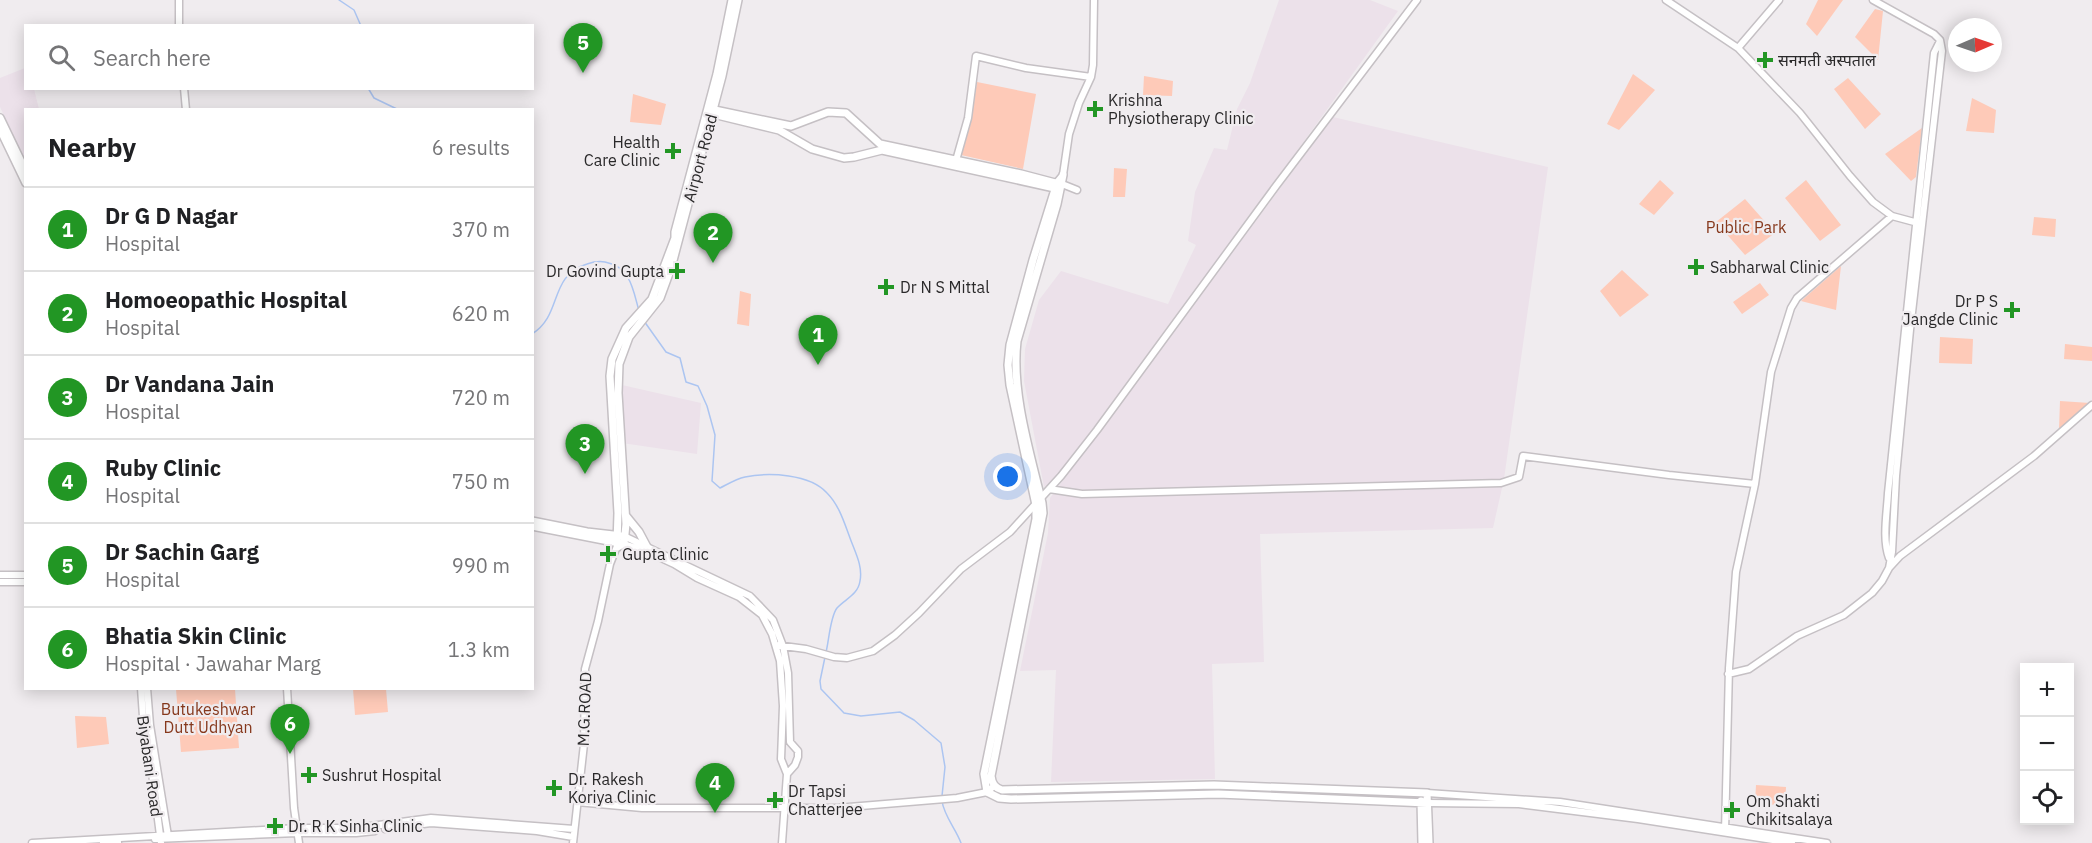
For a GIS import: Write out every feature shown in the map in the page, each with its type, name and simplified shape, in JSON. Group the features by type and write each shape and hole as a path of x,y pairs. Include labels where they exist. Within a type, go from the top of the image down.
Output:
{"main road":[{"name":"Airport Road","path":"709,111 732,0"},
{"name":"Airport Road","path":"634,324 652,305 675,238 738,0"},
{"path":"709,111 790,126 828,112 846,113 880,144 1059,187"},
{"path":"709,111 779,130 812,149 844,158 882,150 956,163"},
{"path":"0,118 3,135 24,179"},
{"path":"3,135 24,169"},
{"path":"1063,175 1030,270 1022,308 1010,345 1008,365 1010,385 1036,505 1036,519 984,774 987,792 999,798 1011,799 1218,794 1424,803"},
{"path":"1059,187 1017,341 1015,363 1017,389 1041,498 1041,523 991,777 994,786 1002,790 1214,785 1424,793 1422,843"},
{"path":"620,541 626,516 618,378 622,353 634,324"},
{"path":"620,541 610,376 612,359 634,324"},
{"path":"626,516 647,547"},
{"path":"534,521 620,541"},
{"path":"534,526 620,541"},
{"path":"1424,803 1429,843"}],"street":[{"path":"179,0 179,24"},
{"path":"1063,175 1069,134 1079,103 1091,77 1095,36 1094,0"},
{"path":"779,645 847,658 873,651 895,635 961,570 1011,532 1097,430 1276,186 1417,0"},
{"path":"1666,0 1738,48 1800,113 1874,202 1892,216 1919,223"},
{"path":"1738,48 1779,0"},
{"path":"1728,674 1749,669 1797,636 1844,615 1872,593 1882,581 1892,552 1919,223 1942,51 1940,40 1934,34 1873,0"},
{"path":"956,163 968,118 976,56 1026,68 1091,77"},
{"path":"184,90 186,108"},
{"path":"1059,187 1075,190"},
{"path":"1725,830 1728,674 1736,572 1755,484 1771,372 1791,308 1802,293 1892,216"},
{"path":"1888,568 1905,552 2034,456 2092,405"},
{"path":"1049,489 1082,494 1501,483 1519,477 1523,456 1755,484"},
{"path":"620,541 647,547 750,596 773,620 788,673 790,742 798,751 795,765 787,774"},
{"path":"620,541 674,564 747,602 762,615 779,645 782,687 780,759 787,774 782,843"},
{"name":"M.G.ROAD","path":"573,840 584,744 585,669 610,564 620,541"},
{"path":"0,575 24,575"},
{"path":"0,582 24,582"},
{"name":"Biyabani Road","path":"141,690 144,731 164,839"},
{"name":"Biyabani Road","path":"147,690 164,839"},
{"path":"287,690 298,843"},
{"path":"576,802 642,808 837,808 957,798 987,792 994,786"},
{"path":"1424,793 1560,802 1792,843"},
{"path":"1424,803 1519,804 1827,843"},
{"path":"103,843 356,828 431,818 574,829"},
{"path":"297,831 356,833 431,822 537,831 573,840"},
{"path":"32,843 164,839"}],"shaded area":[{"path":"1279,0 1370,0 1398,11 1100,424 1050,485 1044,487 1024,381 1025,349 1039,300 1061,271 1168,304 1196,245 1188,241 1195,192 1214,148 1227,150 1237,109 1250,83"},
{"path":"24,68 24,90 34,90 39,108 24,108 24,159 0,107 0,78"},
{"path":"1333,117 1548,167 1504,479 1493,528 1260,534 1264,662 1212,664 1215,779 1051,782 1056,670 1020,671 1048,533 1050,498"},
{"path":"622,385 701,403 697,454 622,443 620,395"}],"green space":[{"path":"1818,0 1843,0 1817,36 1806,24"},
{"path":"1875,9 1883,11 1878,60 1855,37"},
{"path":"1633,74 1655,90 1619,130 1607,124"},
{"path":"1144,76 1173,81 1172,96 1143,95"},
{"path":"1848,78 1881,114 1865,129 1834,89"},
{"path":"977,82 1036,94 1023,169 961,155 970,123"},
{"path":"633,94 666,104 661,125 630,122"},
{"path":"1972,98 1996,110 1994,133 1966,131"},
{"path":"1922,128 1916,177 1911,181 1885,154"},
{"path":"1114,168 1127,169 1125,197 1113,197"},
{"path":"1660,180 1674,193 1654,215 1639,204"},
{"name":"Public Park","path":"1806,180 1841,225 1820,241 1785,198"},
{"name":"Public Park","path":"1745,199 1775,233 1745,255 1716,222"},
{"path":"2034,217 2056,219 2055,237 2032,235"},
{"path":"1841,266 1836,310 1801,301"},
{"path":"1622,270 1649,295 1620,317 1600,291"},
{"name":"Public Park","path":"1760,283 1769,295 1742,314 1733,302"},
{"path":"740,291 751,294 749,326 737,324"},
{"path":"1940,337 1973,339 1972,364 1939,363"},
{"path":"2065,344 2092,347 2092,361 2064,359"},
{"path":"2060,401 2090,403 2059,430"},
{"name":"Butukeshwar Dutt Udhyan","path":"176,690 235,690 239,748 181,752"},
{"path":"353,690 386,690 388,712 355,715"},
{"path":"75,716 106,717 109,744 77,748"},
{"path":"1756,785 1786,787 1785,806 1755,803"}],"waterway":[{"path":"339,0 354,10 360,24"},
{"path":"369,90 374,98 395,108"},
{"path":"534,332 548,317 566,277 587,264 605,262 614,265 626,274 639,311"},
{"path":"644,321 666,352 680,358 686,382 698,386 707,406 715,435 712,481 720,488 738,479 755,475 800,478 820,487 838,508 858,559 861,575 857,590 835,612 826,652"},
{"path":"825,657 820,681 821,689 844,713 861,716 900,712 914,720 941,743 945,767 942,796"},
{"path":"942,801 945,812 961,843"}],"place":[{"name":"सनमती अस्पताल","path":"1765,60"},
{"name":"Dr Sachin Garg","path":"583,73"},
{"name":"Krishna Physiotherapy Clinic","path":"1095,109"},
{"name":"Health Care Clinic","path":"673,151"},
{"name":"Homoeopathic Hospital","path":"713,263"},
{"name":"Sabharwal Clinic","path":"1696,267"},
{"name":"Dr Govind Gupta","path":"677,271"},
{"name":"Dr N S Mittal","path":"886,287"},
{"name":"Dr P S Jangde Clinic","path":"2012,310"},
{"name":"Dr G D Nagar","path":"818,365"},
{"name":"Dr Vandana Jain","path":"585,474"},
{"name":"Gupta Clinic","path":"608,554"},
{"name":"Bhatia Skin Clinic","path":"290,754"},
{"name":"Sushrut Hospital","path":"309,775"},
{"name":"Dr. Rakesh Koriya Clinic","path":"554,788"},
{"name":"Dr Tapsi Chatterjee","path":"775,800"},
{"name":"Om Shakti Chikitsalaya","path":"1732,810"},
{"name":"Ruby Clinic","path":"715,813"},
{"name":"Dr. R K Sinha Clinic","path":"275,826"}]}
